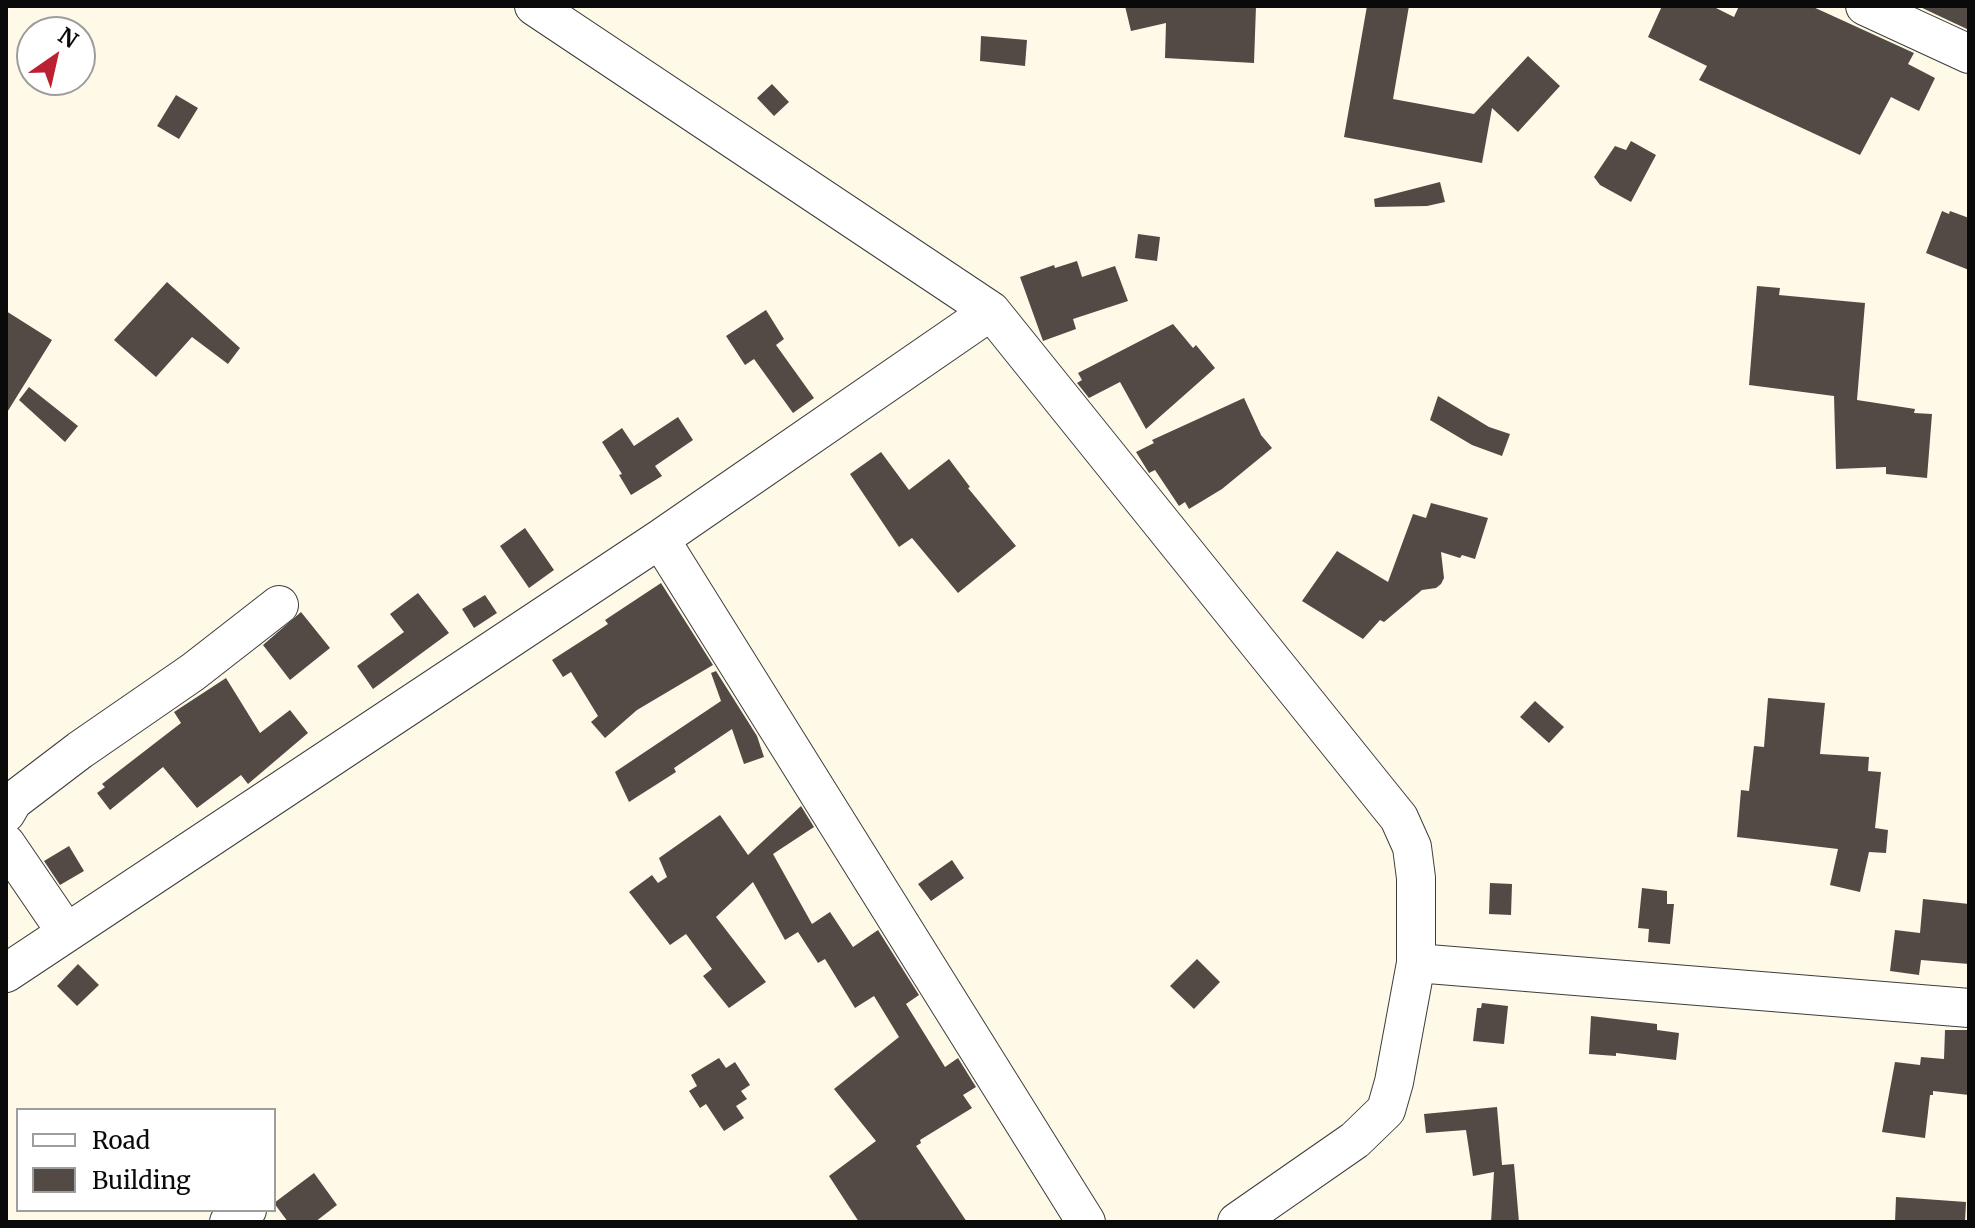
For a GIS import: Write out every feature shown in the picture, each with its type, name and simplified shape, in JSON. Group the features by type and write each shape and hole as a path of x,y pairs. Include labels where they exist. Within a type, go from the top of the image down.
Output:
{"street":[{"path":"534,6 991,311 1399,818 1412,847 1416,878 1416,963 1386,1110 1355,1140 1237,1222"},
{"path":"1865,6 1969,54"},
{"path":"6,973 660,539 991,311"},
{"path":"660,539 1086,1222"},
{"path":"6,813 13,801 80,750 193,672 279,605"},
{"path":"6,844 66,932"},
{"path":"1416,963 1969,1008"}],"building":[{"path":"1125,6 1256,6 1254,63 1165,58 1166,23 1131,31"},
{"path":"1367,6 1409,6 1393,99 1474,114 1528,56 1560,86 1518,132 1492,108 1482,163 1344,137"},
{"path":"1662,6 1712,6 1734,17 1739,6 1811,6 1914,53 1908,64 1935,78 1919,111 1891,97 1860,155 1699,80 1707,66 1648,37"},
{"path":"1918,6 1969,6 1969,30"},
{"path":"981,36 1027,40 1025,66 980,61"},
{"path":"772,84 789,102 774,116 757,98"},
{"path":"176,95 198,108 179,139 157,126"},
{"path":"1631,141 1656,155 1631,202 1600,185 1594,177 1615,146 1626,150"},
{"path":"1440,182 1445,202 1427,206 1375,207 1374,199"},
{"path":"1942,211 1969,218 1969,270 1926,253"},
{"path":"1138,234 1160,237 1157,261 1135,258"},
{"path":"1077,261 1082,277 1115,266 1128,301 1073,319 1076,329 1043,341 1020,277"},
{"path":"167,282 240,348 228,364 192,337 156,377 114,340"},
{"path":"1757,286 1780,288 1779,295 1865,303 1857,400 1932,414 1927,478 1886,474 1886,467 1836,469 1834,396 1749,385"},
{"path":"766,310 784,339 776,345 814,398 793,413 754,359 745,365 726,336"},
{"path":"6,311 52,340 6,414"},
{"path":"1173,324 1215,368 1146,429 1120,382 1089,398 1077,383 1082,380 1078,373"},
{"path":"29,387 78,426 65,442 19,400"},
{"path":"1438,396 1489,427 1510,434 1502,456 1472,445 1430,420"},
{"path":"1244,398 1261,435 1272,448 1222,489 1189,509 1185,502 1179,506 1155,470 1149,473 1136,452 1154,443 1152,440"},
{"path":"678,417 693,440 655,466 662,476 631,495 602,442 622,428 634,446"},
{"path":"881,452 909,490 949,459 968,488 1016,546 958,593 912,538 899,547 850,474"},
{"path":"1431,503 1488,518 1475,559 1441,552 1444,578 1441,584 1422,590 1384,622 1380,620 1363,639 1302,601 1337,551 1388,582 1413,514 1426,518"},
{"path":"525,528 554,570 529,588 500,546"},
{"path":"661,583 713,665 637,710 605,738 591,722 598,716 571,672 563,677 552,660 608,624 605,620"},
{"path":"418,593 449,633 373,689 357,666 404,632 390,614"},
{"path":"485,595 497,613 474,628 462,609"},
{"path":"301,612 330,648 290,680 263,645"},
{"path":"716,671 757,736 764,757 744,764 732,729 674,768 676,772 629,802 615,772 721,701 711,673"},
{"path":"226,678 260,733 290,710 308,733 248,784 241,775 197,808 163,767 110,810 97,793 105,787 102,784 181,723 174,712"},
{"path":"1768,698 1825,703 1820,754 1869,757 1868,771 1881,772 1875,828 1888,830 1886,853 1869,852 1860,892 1830,885 1838,849 1737,837 1741,790 1749,791 1754,746 1764,747"},
{"path":"1535,701 1564,727 1549,743 1520,717"},
{"path":"801,806 814,827 773,854 812,924 830,912 853,947 878,930 919,995 906,1004 945,1067 958,1058 976,1087 963,1095 972,1108 920,1140 921,1143 916,1146 967,1222 859,1222 829,1176 876,1141 834,1089 899,1037 874,996 855,1008 825,959 818,963 798,932 785,940 753,882 716,917 766,982 729,1008 703,976 712,969 686,934 670,945 629,892 652,875 658,883 667,877 659,858 720,815 748,855"},
{"path":"69,846 84,871 60,885 44,861"},
{"path":"952,860 964,878 931,901 918,884"},
{"path":"1490,883 1512,884 1511,915 1489,914"},
{"path":"1642,888 1667,891 1667,904 1674,904 1670,944 1648,942 1649,929 1638,928"},
{"path":"1923,899 1969,904 1969,964 1921,960 1919,975 1890,971 1895,930 1920,933"},
{"path":"1197,959 1220,982 1194,1009 1170,986"},
{"path":"78,964 99,985 77,1006 57,986"},
{"path":"1482,1003 1508,1006 1504,1044 1473,1041 1477,1008 1481,1008"},
{"path":"1591,1016 1657,1024 1657,1030 1679,1033 1676,1060 1616,1053 1616,1056 1589,1054"},
{"path":"1945,1030 1969,1030 1969,1095 1933,1091 1925,1138 1882,1132 1895,1062 1920,1065 1921,1057 1944,1059"},
{"path":"719,1058 726,1068 735,1062 750,1085 741,1091 747,1099 736,1106 744,1118 724,1131 706,1104 700,1108 689,1091 697,1086 691,1075"},
{"path":"1497,1107 1502,1165 1514,1164 1519,1222 1491,1222 1494,1172 1473,1176 1466,1130 1426,1133 1424,1114"},
{"path":"314,1173 337,1205 315,1222 288,1222 276,1202"},
{"path":"1896,1197 1966,1202 1965,1222 1895,1222"}]}
